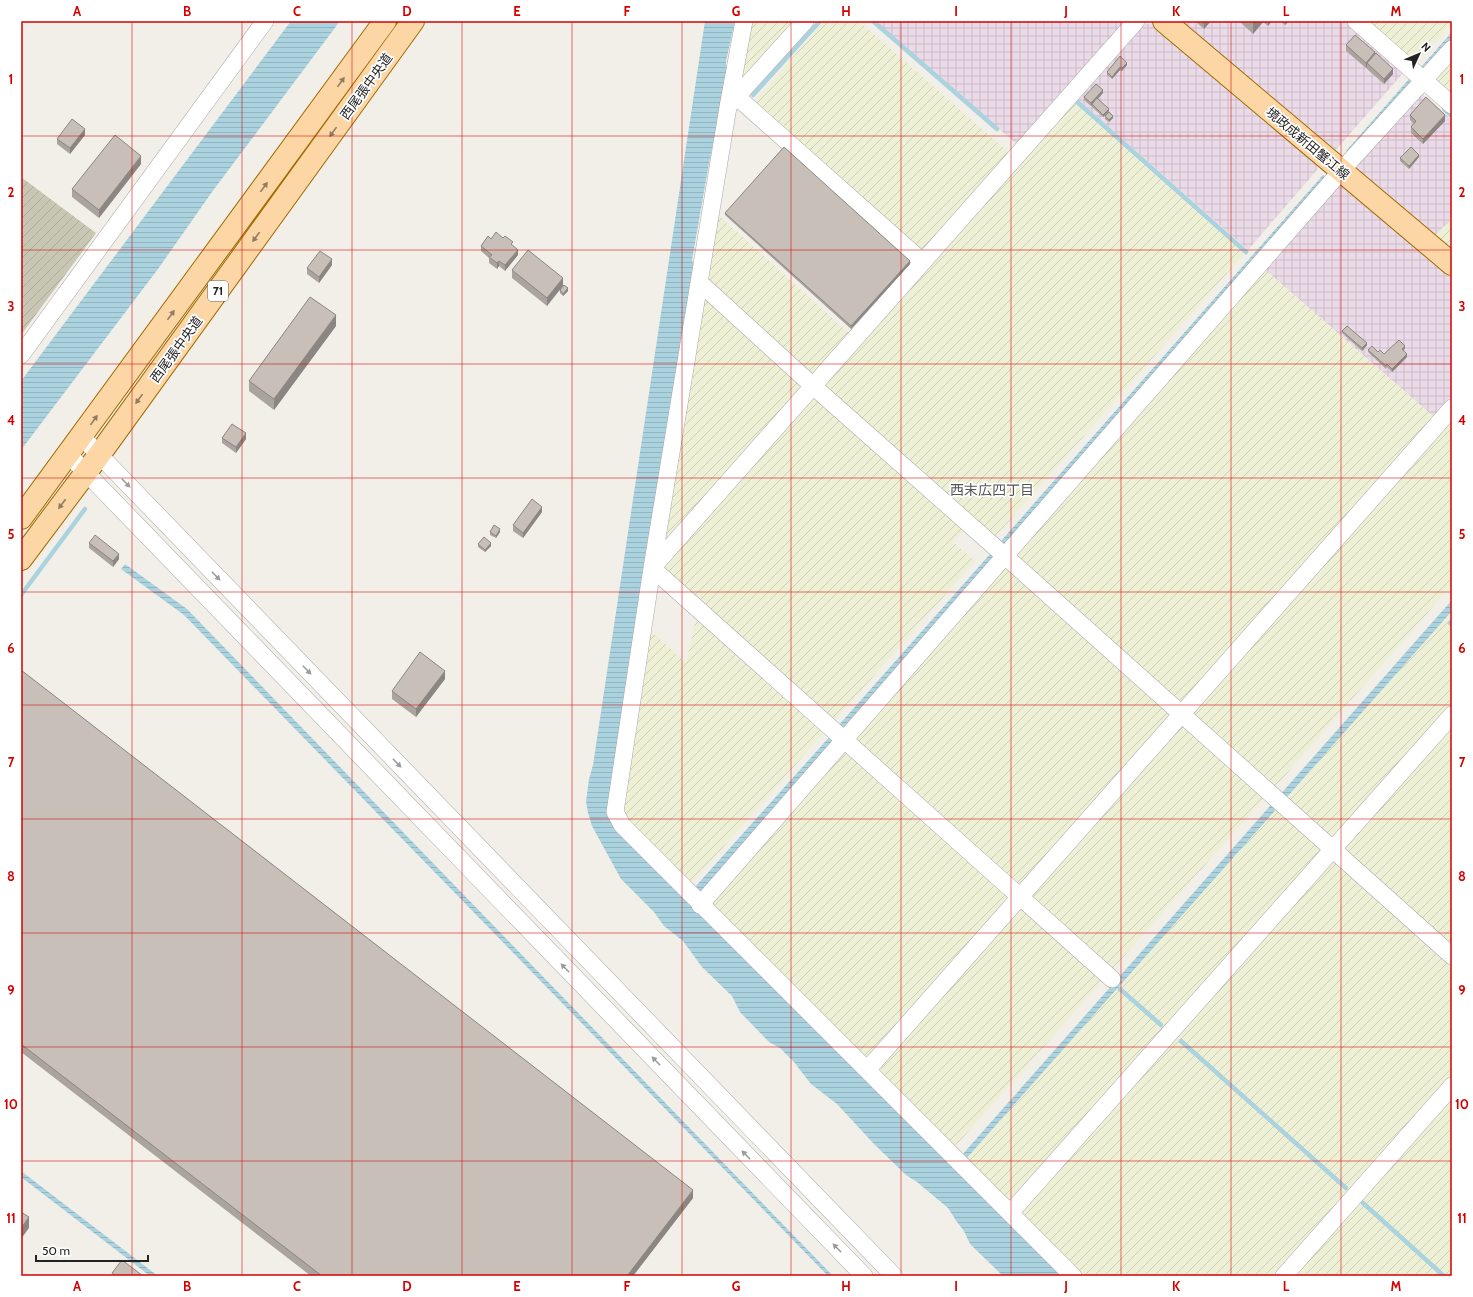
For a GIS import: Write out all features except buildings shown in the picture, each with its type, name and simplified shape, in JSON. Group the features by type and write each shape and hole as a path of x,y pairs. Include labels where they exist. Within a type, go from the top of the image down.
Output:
{"main road":[{"name":"西尾張中央道","path":"21,518 69,455 385,21"},
{"name":"西尾張中央道","path":"21,559 99,455 413,21"},
{"name":"境政成新田蟹江線","path":"1164,21 1452,264"}],"street":[{"path":"21,354 265,21"},
{"path":"744,21 732,102 699,282 652,568 615,812 622,825 695,900 1073,1276"},
{"path":"732,102 805,21"},
{"path":"652,568 1136,21"},
{"path":"1356,21 1452,105"},
{"path":"695,900 845,739 1341,171 1452,49"},
{"path":"732,102 923,262"},
{"path":"699,282 813,386 1452,956"},
{"path":"867,1070 1452,408"},
{"path":"82,437 894,1276"},
{"path":"69,455 864,1276"},
{"path":"652,568 1112,978"},
{"path":"1010,1213 1452,715"},
{"path":"1284,1276 1452,1086"}],"shaded area":[{"path":"750,21 799,21 738,89"},
{"path":"824,21 859,21 1007,151 1009,157 926,248 920,249 754,102"},
{"path":"875,21 1128,21 1019,146"},
{"path":"1182,21 1346,21 1404,72 1334,152"},
{"path":"1367,21 1452,21 1452,23 1416,64"},
{"path":"1144,24 1154,24 1318,164 1317,170 1248,250 1076,98"},
{"path":"1452,55 1452,98 1430,79"},
{"path":"1420,92 1452,120 1452,217 1435,236 1353,167"},
{"path":"1075,102 1245,253 996,536 993,537 825,388 826,383"},
{"path":"21,177 96,233 21,335"},
{"path":"1337,183 1343,183 1452,275 1452,396 1434,417 1263,268"},
{"path":"716,213 850,334 815,373 809,374 709,285 706,273"},
{"path":"1452,217 1452,251 1435,236"},
{"path":"1263,268 1434,417 1183,700 1177,700 1016,556"},
{"path":"708,300 800,384 801,390 662,546 701,304"},
{"path":"813,398 818,398 966,529 953,542 975,561 690,885 625,820 621,808 649,629 686,663 699,605 662,567"},
{"path":"1452,416 1452,585 1275,787 1195,717 1195,709"},
{"path":"1007,566 1170,711 1169,717 869,1059 864,1059 709,903"},
{"path":"1452,611 1452,706 1337,836 1330,837 1286,798"},
{"path":"1186,726 1264,796 1263,800 959,1142 952,1147 881,1077 881,1067 1179,727"},
{"path":"1452,727 1452,946 1346,852 1346,845"},
{"path":"1277,808 1320,846 1322,853 1011,1202 1007,1202 966,1159"},
{"path":"1332,863 1341,863 1452,962 1452,1075 1273,1276 1081,1276 1022,1217 1022,1211"},
{"path":"1452,1098 1452,1276 1293,1276"}],"water":[{"path":"291,21 340,21 212,192 158,269 21,450 21,381"},
{"path":"705,21 735,21 726,61 728,78 720,128 714,140 709,163 692,260 695,269 611,797 686,897 832,734 836,738 694,904 954,1164 1452,600 1452,611 966,1159 1065,1276 1003,1276 970,1244 964,1231 948,1208 917,1182 906,1175 874,1144 837,1104 811,1084 794,1062 780,1048 769,1042 740,1012 732,996 702,967 683,941 664,926 654,912 621,879 592,826 588,813 586,801 589,779 593,765"},
{"path":"1452,32 1452,42 1426,72 1421,67"},
{"path":"1409,79 1414,84 1352,155 1346,151"},
{"path":"1323,175 1328,179 1006,546 1001,541"},
{"path":"991,553 995,556 842,730 838,726"},
{"path":"125,564 187,609 833,1276 828,1276 184,615 121,569"},
{"path":"21,1171 158,1276 150,1276 21,1177"}],"waterway":[{"path":"753,95 820,21"},
{"path":"873,21 997,129"},
{"path":"1075,100 1246,252"},
{"path":"1444,109 1452,116"},
{"path":"21,595 85,509"},
{"path":"1120,989 1161,1025"},
{"path":"1181,1041 1346,1188"},
{"path":"1363,1203 1444,1276"}],"district":[{"name":"西末広四丁目","path":"992,490"}]}
